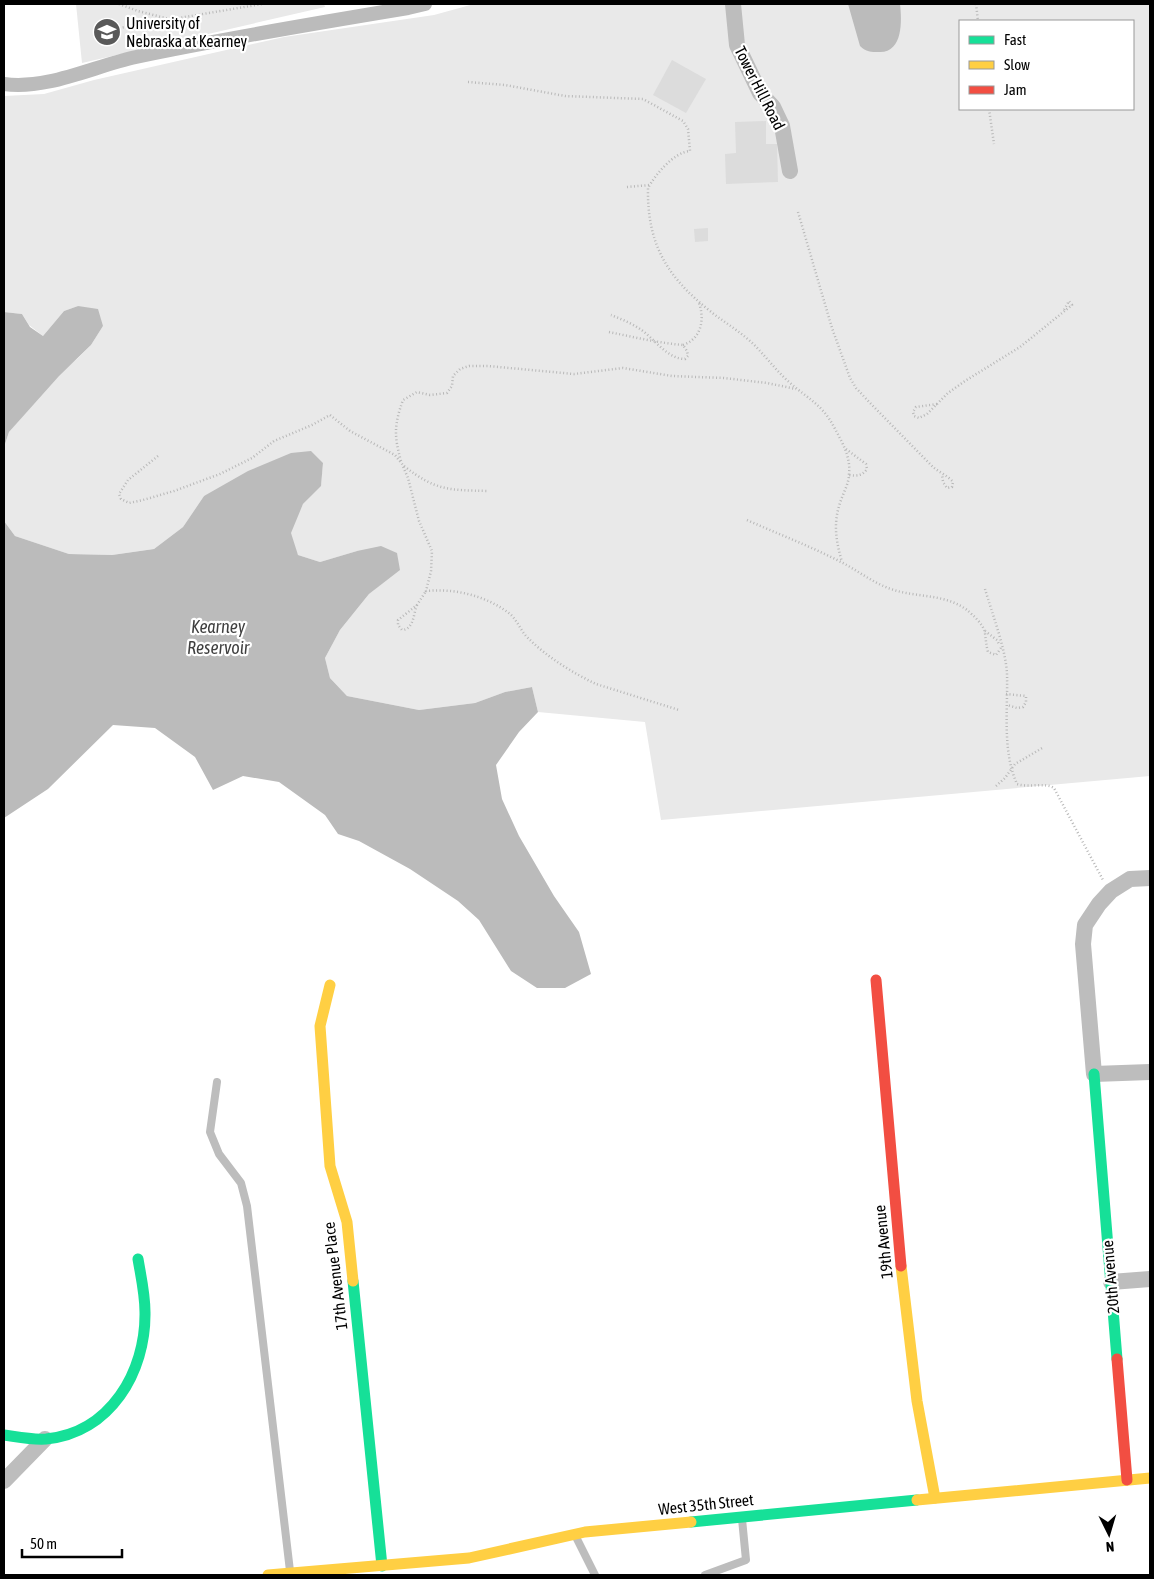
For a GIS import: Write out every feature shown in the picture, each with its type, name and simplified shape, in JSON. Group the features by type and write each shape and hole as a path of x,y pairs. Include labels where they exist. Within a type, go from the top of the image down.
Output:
{"street":[{"name":"Tower Hill Road","path":"733,4 737,45 760,93 773,108 782,126 790,171"},
{"name":"20th Avenue","path":"1127,1480 1083,944 1086,925 1099,904 1111,890 1130,879 1150,878"},
{"name":"19th Avenue","path":"876,980 901,1266 916,1401 934,1498"},
{"name":"17th Avenue Place","path":"330,985 320,1026 330,1166 347,1222 382,1566"},
{"path":"1094,1074 1150,1072"},
{"path":"4,1435 45,1439 66,1435 94,1423 113,1405 128,1385 138,1361 146,1318 138,1259"},
{"path":"1111,1282 1150,1279"},
{"path":"4,1481 45,1439"},
{"name":"West 35th Street","path":"268,1575 382,1566 470,1562 575,1534 1150,1478"}],"lane":[{"path":"217,1082 210,1132 219,1154 241,1183 247,1206 290,1573"},
{"path":"705,1575 746,1560 742,1517"},
{"path":"575,1534 596,1575"}],"path":[{"path":"118,4 133,10 171,19"},
{"path":"102,31 262,4"},
{"path":"976,4 978,20"},
{"path":"468,82 505,85 565,96 643,99 683,121 688,129 690,151 682,151 676,155 648,188 649,222 659,250 677,282 699,302 753,343 779,372 820,406 834,426 845,448 849,463 849,475 835,526 836,540 842,562"},
{"path":"988,110 994,144"},
{"path":"627,187 650,184"},
{"path":"798,212 835,337 850,378 867,400 942,474 950,478 953,482 952,487 947,488 943,482 942,474"},
{"path":"609,332 669,344 683,345 691,343 700,332 702,317 699,302"},
{"path":"937,404 916,407 913,412 914,416 918,418 927,414 965,381 1020,347 1064,310"},
{"path":"611,315 630,323 679,359 685,359 688,356 683,345"},
{"path":"417,605 398,620 398,625 402,630 407,630 411,626 412,617 417,605 426,591 431,571 432,551 419,521 396,442 395,429 403,400 416,392 430,395 447,393 452,386 453,376 460,369 469,366 574,374 622,368 672,376 767,383 798,389"},
{"path":"158,456 128,480 119,494 121,499 129,503 143,500 220,474 252,458 274,442 330,415 350,430 395,455 402,464 433,485 453,490 488,491"},
{"path":"845,448 866,464 867,469 864,474 858,476 849,475"},
{"path":"747,520 842,562 889,588 908,594 938,596 953,602 966,609 977,619 985,631 997,640 1001,648"},
{"path":"985,588 1007,673 1006,694 1010,770 1017,784 1025,787 1049,785 1054,788 1104,881"},
{"path":"426,591 441,590 478,597 510,614 529,639 558,662 585,679 679,710"},
{"path":"985,631 985,642 988,652 996,655 1001,648"},
{"path":"1006,694 1026,696 1026,702 1023,707 1017,708 1007,705"},
{"path":"996,786 1020,761 1044,747"}],"shaded area":[{"path":"76,4 324,4 325,7 82,63"},
{"path":"474,4 1150,4 1150,776 661,820 645,722 538,712 532,687 505,692 475,703 419,710 347,696 330,678 325,658 340,630 369,594 400,569 357,551 320,562 298,555 288,535 303,504 321,485 323,463 204,496 183,527 154,549 112,555 69,554 15,536 4,521 4,447 9,432 57,376 91,345 103,326 78,306 64,311 43,336 29,325 22,314 4,312 4,96 44,94 94,80 284,37 434,15"}],"water":[{"path":"848,4 900,4 901,27 897,42 893,47 887,51 874,52 867,51 860,46"},
{"path":"78,306 98,309 103,326 91,345 59,376 9,432 4,447 4,312 22,314 30,327 43,336 64,311"},
{"name":"Kearney Reservoir","path":"311,451 323,463 321,486 303,504 291,533 298,555 320,562 381,546 397,553 400,570 369,594 340,630 325,658 330,678 347,696 419,710 475,703 505,692 532,687 538,712 519,732 496,765 502,799 519,836 554,896 579,932 591,974 565,988 537,988 511,971 479,920 458,901 410,869 359,841 338,834 325,815 279,782 243,776 213,790 195,757 155,728 113,725 48,789 4,818 4,521 15,536 69,554 112,555 154,549 183,527 204,496 248,471 291,453"}],"building":[{"path":"672,60 706,79 686,113 653,95"},
{"path":"766,121 766,144 777,144 778,182 726,184 725,154 736,153 735,122"},
{"path":"708,228 708,241 695,242 694,229"}],"waterway":[{"path":"4,84 37,84 136,57 425,4"}],"traffic: fast":[{"path":"1094,1074 1117,1359"},
{"path":"4,1435 46,1439 69,1434 89,1425 106,1412 120,1396 131,1377 139,1356 144,1334 143,1286 138,1259"},
{"path":"353,1281 382,1566"},
{"path":"691,1522 917,1500"}],"traffic: slow":[{"path":"330,985 320,1026 330,1166 347,1222 353,1281"},
{"path":"901,1266 917,1401 935,1498"},
{"path":"917,1500 1150,1478"},
{"path":"268,1575 469,1558 585,1532 691,1522"}],"traffic: jam":[{"path":"876,980 901,1266"},
{"path":"1117,1359 1127,1480"}],"place":[{"name":"University of Nebraska at Kearney","path":"107,32"}]}
